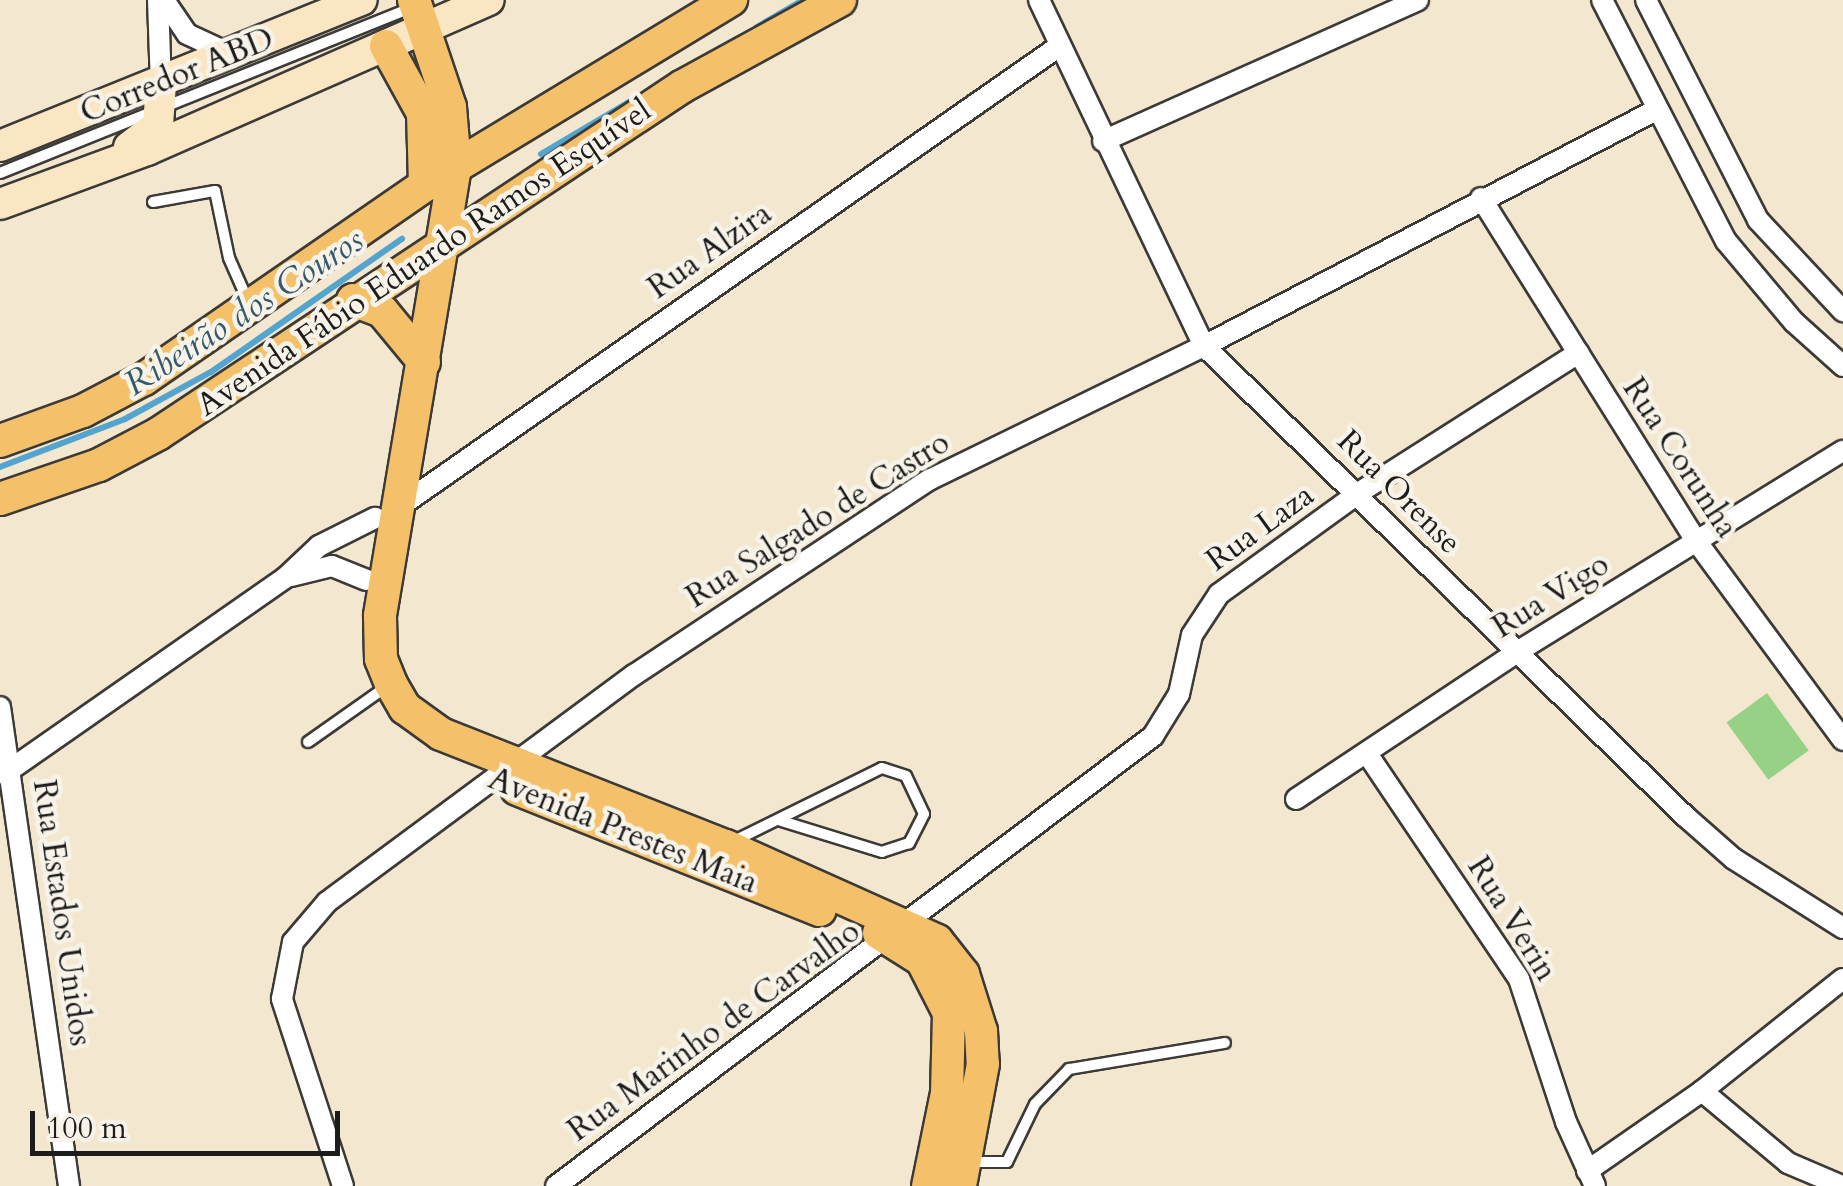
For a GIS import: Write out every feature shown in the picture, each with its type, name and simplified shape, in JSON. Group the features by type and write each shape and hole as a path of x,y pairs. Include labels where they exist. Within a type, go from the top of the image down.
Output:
{"main road":[{"path":"0,146 162,97 232,55 362,0"},
{"path":"0,204 386,46 421,9 488,0"},
{"name":"Avenida Fábio Eduardo Ramos Esquível","path":"0,440 101,403 250,307 425,186 731,0"},
{"name":"Avenida Fábio Eduardo Ramos Esquível","path":"0,499 100,464 158,434 354,300 682,86 840,0"},
{"name":"Avenida Prestes Maia","path":"382,690 380,641 390,522 388,462 406,437 424,362 455,167 450,107 421,9"},
{"path":"386,46 424,112 425,186"},
{"path":"69,178 139,142 158,126 162,97"},
{"path":"397,204 425,216 446,240"},
{"path":"354,300 382,311 424,362"},
{"name":"Avenida Prestes Maia","path":"390,522 366,580 358,653 415,745 504,771 900,932 937,942 975,1003 982,1064 962,1174"},
{"name":"Avenida Prestes Maia","path":"900,932 922,960 948,1013 947,1093 928,1186"}],"street":[{"path":"161,0 187,34 232,55"},
{"path":"161,0 162,97"},
{"name":"Rua Orense","path":"1038,0 1102,141 1204,346 1360,492 1517,652 1734,859 1843,928"},
{"path":"1102,141 1418,0"},
{"path":"1602,0 1654,111 1744,266 1843,366"},
{"path":"1646,0 1758,220 1843,311"},
{"name":"Rua Alzira","path":"6,772 285,578 320,546 390,522 1058,47"},
{"name":"Rua Salgado de Castro","path":"344,1186 288,1028 282,998 293,942 326,902 634,675 928,480 1204,346 1654,111"},
{"name":"Rua Corunha","path":"1481,198 1697,542 1843,740"},
{"name":"Rua Laza","path":"900,932 1154,736 1180,694 1204,612 1360,492 1578,353"},
{"name":"Rua Vigo","path":"1296,800 1517,652 1843,452"},
{"name":"Rua Alzira","path":"285,578 332,566 366,580"},
{"name":"Rua Estados Unidos","path":"0,709 6,772 22,844 69,1186"},
{"name":"Rua Verin","path":"1368,755 1518,979 1591,1178"},
{"path":"0,844 22,844"},
{"name":"Rua Marinho de Carvalho","path":"556,1186 900,932"},
{"path":"1591,1178 1843,979"},
{"path":"1702,1091 1788,1162 1842,1186"}],"lane":[{"name":"Corredor ABD","path":"0,173 162,97 421,9"},
{"path":"153,202 215,191 229,258 250,307"},
{"path":"308,742 382,690"},
{"path":"722,858 751,829 781,821 882,768 906,776 924,814 910,843 882,852 781,821"},
{"path":"962,1174 1007,1162 1035,1104 1068,1069 1225,1044"}],"green space":[{"path":"1767,693 1809,750 1768,780 1727,722"}],"waterway":[{"name":"Ribeirão dos Couros","path":"757,27 803,0"},
{"name":"Ribeirão dos Couros","path":"541,154 634,99"},
{"name":"Ribeirão dos Couros","path":"0,467 125,419 211,372 402,239"}]}
